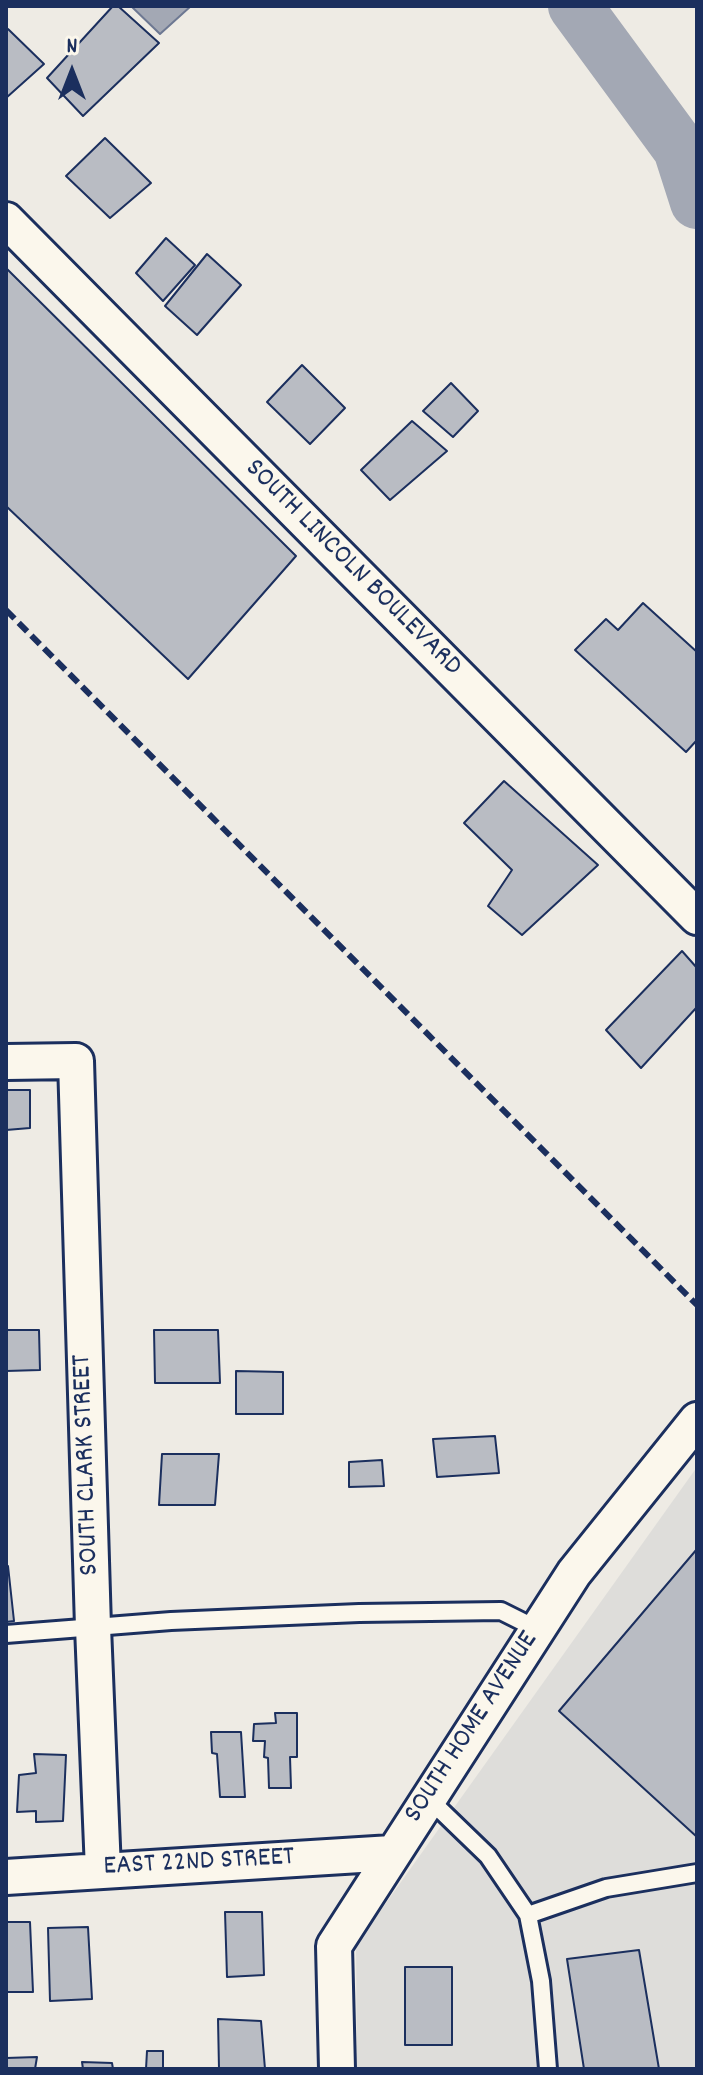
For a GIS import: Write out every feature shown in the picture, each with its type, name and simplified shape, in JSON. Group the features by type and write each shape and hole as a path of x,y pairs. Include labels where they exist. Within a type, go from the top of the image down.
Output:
{"street":[{"name":"SOUTH LINCOLN BOULEVARD","path":"6,220 697,917"},
{"name":"SOUTH CLARK STREET","path":"6,1062 76,1061 103,1870"},
{"name":"SOUTH HOME AVENUE","path":"337,2069 334,1946 574,1573 697,1420"},
{"name":"EAST 22ND STREET","path":"6,1877 392,1853"}],"lane":[{"path":"6,1634 171,1621 501,1611 537,1629"},
{"path":"428,1798 488,1856 528,1915 541,1981 548,2069"},
{"path":"528,1915 606,1888 697,1873"}],"shaded area":[{"path":"131,6 191,6 160,34"},
{"path":"697,1467 697,2069 357,2069 356,1945"}],"building":[{"path":"113,6 118,6 159,43 83,116 47,78"},
{"path":"8,29 44,64 6,98 6,31"},
{"path":"105,138 151,183 110,218 66,176"},
{"path":"166,238 195,265 163,301 136,273"},
{"path":"207,254 241,285 197,335 165,306"},
{"path":"6,268 296,556 188,679 6,506"},
{"path":"302,365 345,408 310,444 267,402"},
{"path":"451,383 478,411 453,437 423,411"},
{"path":"412,421 447,451 390,500 361,470"},
{"path":"643,603 697,652 697,740 686,752 575,650 606,619 618,630"},
{"path":"504,781 598,865 522,935 488,906 512,870 464,823"},
{"path":"682,951 697,968 697,1007 641,1068 606,1030"},
{"path":"6,1090 30,1090 30,1128 6,1130"},
{"path":"6,1330 39,1330 40,1370 6,1371"},
{"path":"154,1330 218,1330 220,1383 155,1383"},
{"path":"236,1371 283,1372 283,1414 236,1414"},
{"path":"495,1436 499,1473 437,1477 433,1439"},
{"path":"162,1454 219,1454 215,1505 159,1505"},
{"path":"382,1460 384,1486 349,1487 349,1462"},
{"path":"697,1549 697,1837 559,1711"},
{"path":"6,1566 14,1621 6,1622"},
{"path":"275,1713 297,1713 297,1757 290,1757 291,1788 269,1788 265,1741 253,1741 254,1724 276,1723"},
{"path":"211,1732 241,1732 245,1797 220,1797 217,1754 212,1753"},
{"path":"34,1754 66,1755 63,1821 36,1822 36,1811 17,1812 19,1775 36,1773"},
{"path":"225,1912 262,1912 264,1975 227,1977"},
{"path":"6,1922 30,1922 33,1992 6,1992"},
{"path":"88,1927 92,1999 50,2001 48,1928"},
{"path":"639,1950 659,2069 584,2069 567,1959"},
{"path":"405,1967 452,1967 452,2045 405,2045"},
{"path":"218,2019 261,2021 265,2069 219,2069"},
{"path":"147,2051 163,2051 163,2069 146,2069"},
{"path":"37,2057 35,2069 6,2069 6,2058"},
{"path":"82,2062 112,2063 113,2069 83,2069"}],"waterway":[{"path":"575,6 680,149 697,202"}],"railway":[{"path":"6,610 697,1305"}]}
